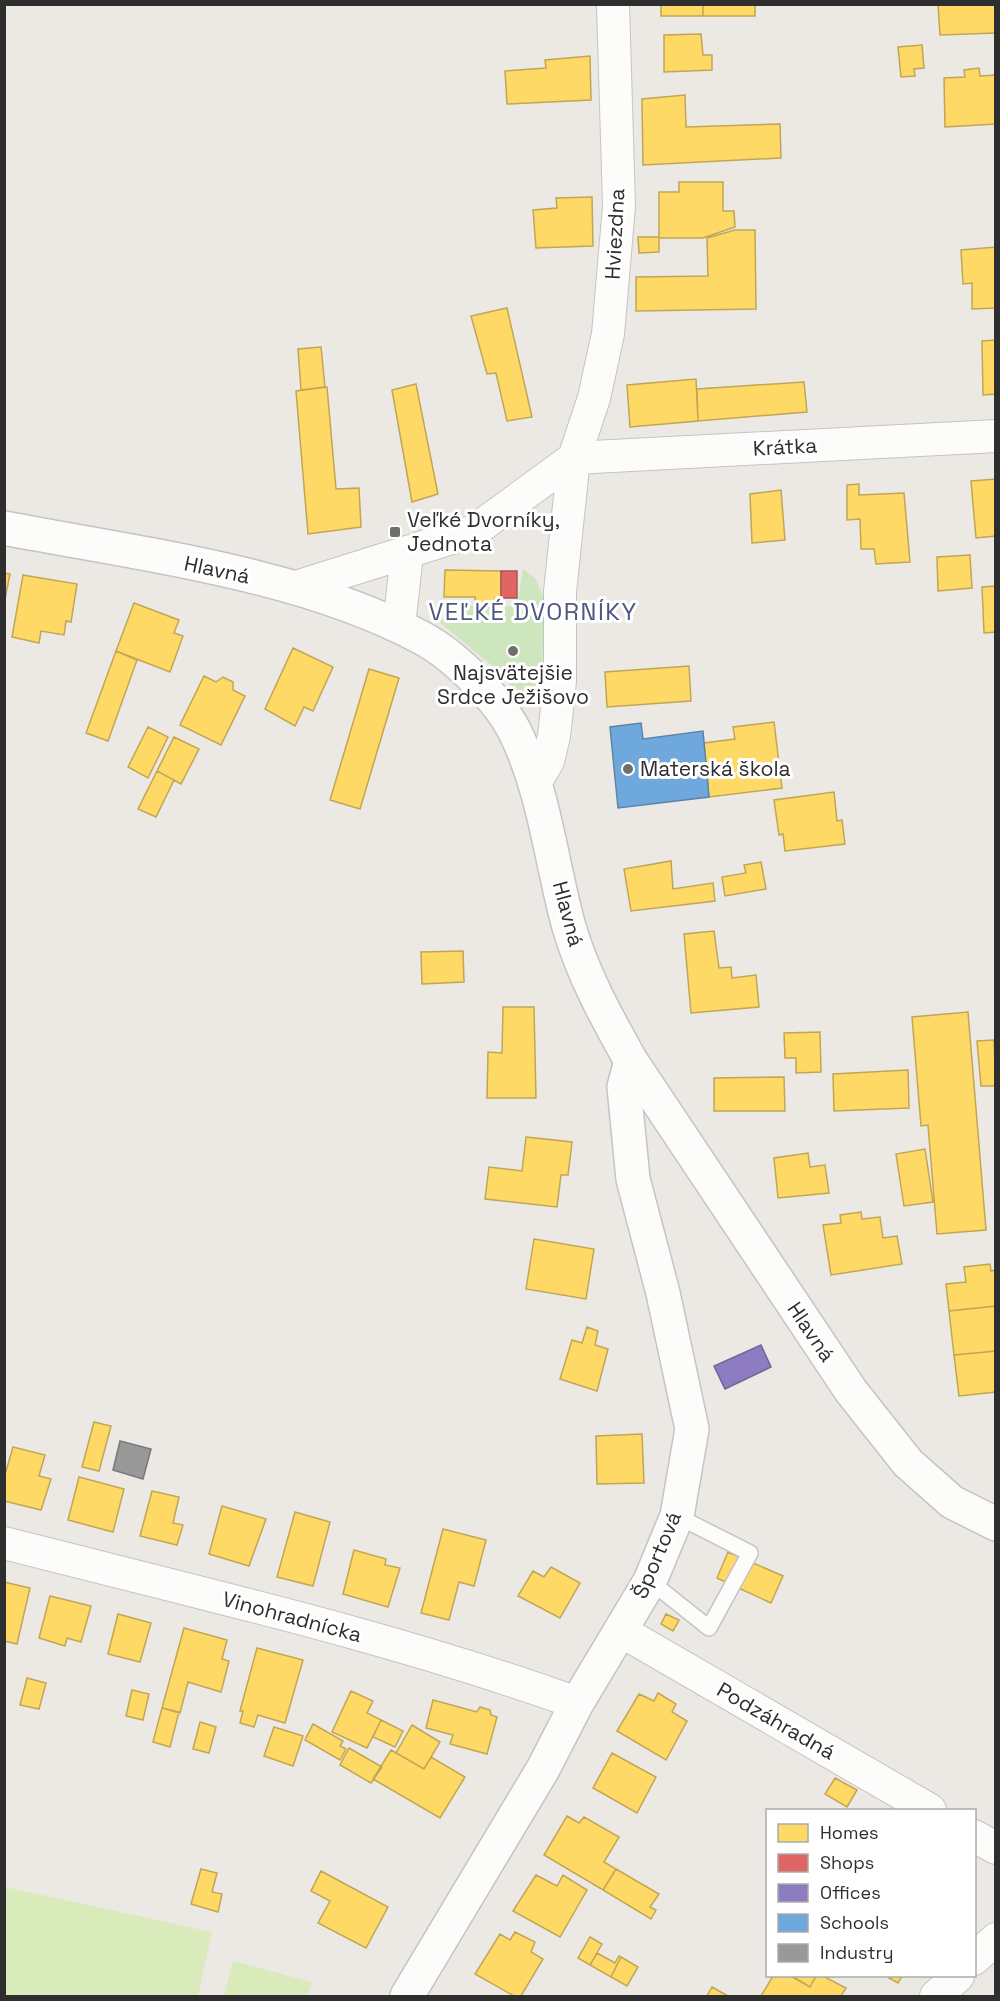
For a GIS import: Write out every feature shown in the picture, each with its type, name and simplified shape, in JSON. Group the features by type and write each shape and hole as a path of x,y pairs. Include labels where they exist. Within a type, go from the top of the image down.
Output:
{"main road":[{"name":"Hlavná","path":"4,528 297,587 399,626 424,639 450,658 492,698 515,731 536,783 570,928 582,965 600,1005 631,1061 851,1391 908,1463 952,1502 996,1524"},
{"name":"Športová","path":"408,1996 543,1770 577,1702 650,1581 677,1516 692,1430 663,1293 633,1179 624,1087 631,1061"}],"street":[{"name":"Hviezdna","path":"536,783 548,761 554,736 560,681 560,592 574,458 600,372 610,311 619,206 613,4"},
{"name":"Krátka","path":"574,458 996,436"},
{"path":"297,587 474,531 574,458"},
{"path":"399,626 407,554"},
{"name":"Vinohradnícka","path":"4,1543 248,1605 492,1672 577,1702"},
{"name":"Podzáhradná","path":"621,1631 928,1809"},
{"path":"976,1837 996,1848"},
{"path":"976,1958 996,1939"},
{"path":"936,1996 957,1977"}],"lane":[{"path":"650,1581 709,1628 750,1553 677,1516"}],"green space":[{"path":"523,569 535,578 545,601 541,693 521,697 495,668 438,621 456,616 458,606 517,606"},
{"path":"5,1887 212,1932 198,1996 5,1996"},
{"path":"233,1961 312,1982 308,1996 224,1996"}],"building: Homes":[{"path":"661,4 703,4 703,16 661,16"},
{"path":"703,4 755,4 755,16 703,16"},
{"path":"938,4 996,4 996,33 940,35"},
{"path":"701,34 703,55 712,55 712,70 664,72 664,35"},
{"path":"922,45 924,68 914,69 915,76 901,77 898,47"},
{"path":"590,56 591,100 507,104 505,71 546,68 545,60"},
{"path":"979,68 980,76 996,75 996,124 945,127 944,78 965,77 964,70"},
{"path":"685,95 686,127 780,124 781,158 643,165 642,99"},
{"path":"679,182 723,182 723,211 734,211 735,227 703,238 659,238 659,192 679,192"},
{"path":"592,197 593,246 536,248 533,210 557,208 556,198"},
{"path":"735,230 755,230 756,309 636,311 636,277 708,276 707,238"},
{"path":"638,237 659,237 659,252 639,253"},
{"path":"996,247 996,308 972,309 972,283 963,284 961,250"},
{"path":"507,308 532,417 507,421 496,373 487,374 471,316"},
{"path":"996,340 996,394 983,395 982,341"},
{"path":"321,347 325,387 301,390 298,349"},
{"path":"696,379 698,421 630,427 627,385"},
{"path":"804,382 807,412 698,421 697,389"},
{"path":"416,384 438,494 412,502 392,390"},
{"path":"327,387 336,489 359,488 361,527 308,534 296,391"},
{"path":"996,479 996,536 976,538 971,481"},
{"path":"859,484 859,495 904,493 910,562 876,564 874,549 861,549 860,519 847,520 847,485"},
{"path":"781,490 785,540 752,543 750,494"},
{"path":"970,555 972,588 938,591 937,557"},
{"path":"445,570 501,571 501,598 495,598 495,607 475,607 475,597 444,597"},
{"path":"4,573 10,574 4,604"},
{"path":"23,575 77,584 71,622 66,621 64,635 41,631 39,643 12,637"},
{"path":"996,586 996,632 984,633 982,587"},
{"path":"134,603 179,620 174,633 183,636 170,672 116,651"},
{"path":"293,648 333,667 313,711 304,707 295,726 265,709"},
{"path":"116,651 137,660 108,741 86,733"},
{"path":"689,666 691,701 607,707 605,672"},
{"path":"369,669 399,678 360,809 330,800"},
{"path":"204,676 216,682 223,677 233,682 233,690 245,696 221,745 180,725"},
{"path":"774,722 782,788 709,797 704,743 735,739 733,727"},
{"path":"148,727 168,737 148,778 128,767"},
{"path":"174,737 199,749 181,784 157,771"},
{"path":"157,771 174,780 156,817 138,809"},
{"path":"834,792 837,821 842,820 845,844 785,851 783,834 779,835 774,800"},
{"path":"671,861 673,889 713,883 715,901 631,911 624,869"},
{"path":"761,862 766,889 725,896 722,877 746,873 744,865"},
{"path":"714,931 719,968 731,967 732,978 756,975 759,1007 691,1013 684,934"},
{"path":"463,951 464,982 422,984 421,952"},
{"path":"503,1007 534,1007 536,1098 487,1098 488,1052 502,1053"},
{"path":"968,1012 986,1230 937,1234 928,1125 921,1126 912,1017"},
{"path":"820,1032 821,1072 796,1073 796,1058 785,1058 784,1033"},
{"path":"994,1040 996,1086 981,1086 977,1041"},
{"path":"908,1070 909,1108 834,1111 833,1074"},
{"path":"784,1077 785,1111 714,1111 714,1078"},
{"path":"526,1137 572,1142 568,1175 561,1175 557,1207 485,1199 489,1167 522,1171"},
{"path":"925,1149 933,1202 904,1206 896,1154"},
{"path":"808,1153 810,1167 825,1165 829,1193 778,1198 774,1158"},
{"path":"861,1212 862,1219 880,1217 883,1238 897,1236 902,1264 831,1275 823,1225 841,1223 840,1215"},
{"path":"534,1239 594,1249 586,1299 526,1289"},
{"path":"990,1264 991,1271 996,1270 996,1306 949,1311 946,1284 966,1282 964,1267"},
{"path":"996,1306 996,1351 954,1355 949,1311"},
{"path":"587,1327 598,1331 595,1345 608,1349 597,1391 560,1379 572,1340 582,1343"},
{"path":"996,1351 996,1392 959,1396 954,1355"},
{"path":"94,1422 111,1426 99,1471 82,1467"},
{"path":"642,1434 644,1483 597,1484 596,1436"},
{"path":"13,1447 45,1455 39,1476 51,1479 41,1510 4,1501 4,1478"},
{"path":"79,1477 124,1489 113,1532 68,1520"},
{"path":"152,1491 179,1497 173,1523 183,1525 177,1545 140,1536"},
{"path":"222,1506 266,1519 249,1566 209,1554"},
{"path":"295,1512 330,1522 313,1586 277,1577"},
{"path":"443,1529 486,1540 474,1586 459,1582 449,1620 421,1613"},
{"path":"354,1550 386,1559 385,1565 400,1568 388,1607 343,1594"},
{"path":"728,1552 783,1576 771,1603 717,1578"},
{"path":"551,1567 580,1583 560,1618 518,1596 533,1571 544,1577"},
{"path":"4,1582 30,1588 17,1644 4,1641"},
{"path":"50,1596 91,1606 81,1642 67,1638 65,1646 39,1638"},
{"path":"118,1614 151,1623 140,1662 108,1654"},
{"path":"666,1614 679,1620 673,1631 661,1624"},
{"path":"184,1628 227,1640 222,1659 229,1661 221,1692 188,1682 180,1713 162,1708"},
{"path":"257,1648 303,1660 285,1723 258,1715 254,1727 240,1723 243,1711 240,1711"},
{"path":"27,1678 46,1683 39,1709 20,1705"},
{"path":"132,1690 149,1694 143,1720 126,1716"},
{"path":"351,1691 373,1701 367,1713 381,1720 367,1748 332,1732"},
{"path":"658,1693 676,1704 672,1712 687,1721 666,1760 617,1731 639,1694 654,1701"},
{"path":"433,1700 477,1712 480,1707 490,1710 491,1715 497,1717 487,1754 450,1744 453,1735 426,1728"},
{"path":"162,1708 179,1712 170,1747 153,1742"},
{"path":"381,1720 403,1731 395,1747 373,1737"},
{"path":"200,1722 216,1727 209,1753 193,1749"},
{"path":"313,1724 343,1741 340,1746 346,1749 340,1760 305,1740"},
{"path":"412,1725 440,1742 424,1769 396,1753"},
{"path":"274,1727 303,1736 293,1766 264,1756"},
{"path":"349,1748 382,1767 371,1783 340,1765"},
{"path":"391,1750 424,1769 431,1757 465,1777 440,1818 373,1779"},
{"path":"612,1753 656,1777 637,1813 593,1788"},
{"path":"835,1778 857,1790 847,1807 825,1794"},
{"path":"567,1816 579,1823 584,1817 619,1837 604,1862 616,1869 603,1890 544,1855"},
{"path":"201,1869 217,1873 212,1892 222,1894 218,1912 191,1904"},
{"path":"616,1869 659,1894 650,1907 656,1910 651,1919 603,1890"},
{"path":"321,1871 388,1907 366,1948 318,1923 330,1901 311,1891"},
{"path":"536,1875 557,1886 563,1875 587,1890 560,1937 513,1911"},
{"path":"515,1932 535,1942 531,1952 543,1959 521,1996 514,1996 475,1974 500,1934 510,1940"},
{"path":"590,1937 602,1944 590,1965 578,1958"},
{"path":"597,1953 615,1963 619,1956 621,1957 611,1977 590,1965"},
{"path":"621,1957 638,1967 627,1986 611,1977"},
{"path":"772,1977 793,1977 810,1987 815,1977 825,1977 846,1988 841,1996 761,1996"},
{"path":"796,1977 815,1977 810,1987"},
{"path":"890,1977 901,1977 898,1983"},
{"path":"712,1987 728,1996 707,1996"}],"building: Shops":[{"path":"501,571 517,571 517,598 501,598"}],"building: Offices":[{"path":"761,1345 771,1367 725,1389 714,1366"}],"building: Schools":[{"path":"641,723 643,739 703,731 709,797 618,808 610,727"}],"building: Industry":[{"path":"120,1441 151,1449 143,1479 113,1470"}],"place":[{"name":"Veľké Dvorníky, Jednota","path":"395,532"},
{"name":"Najsvätejšie Srdce Ježišovo","path":"513,651"},
{"name":"Materská škola","path":"628,769"}],"district":[{"name":"VEĽKÉ DVORNÍKY","path":"533,612"}]}
